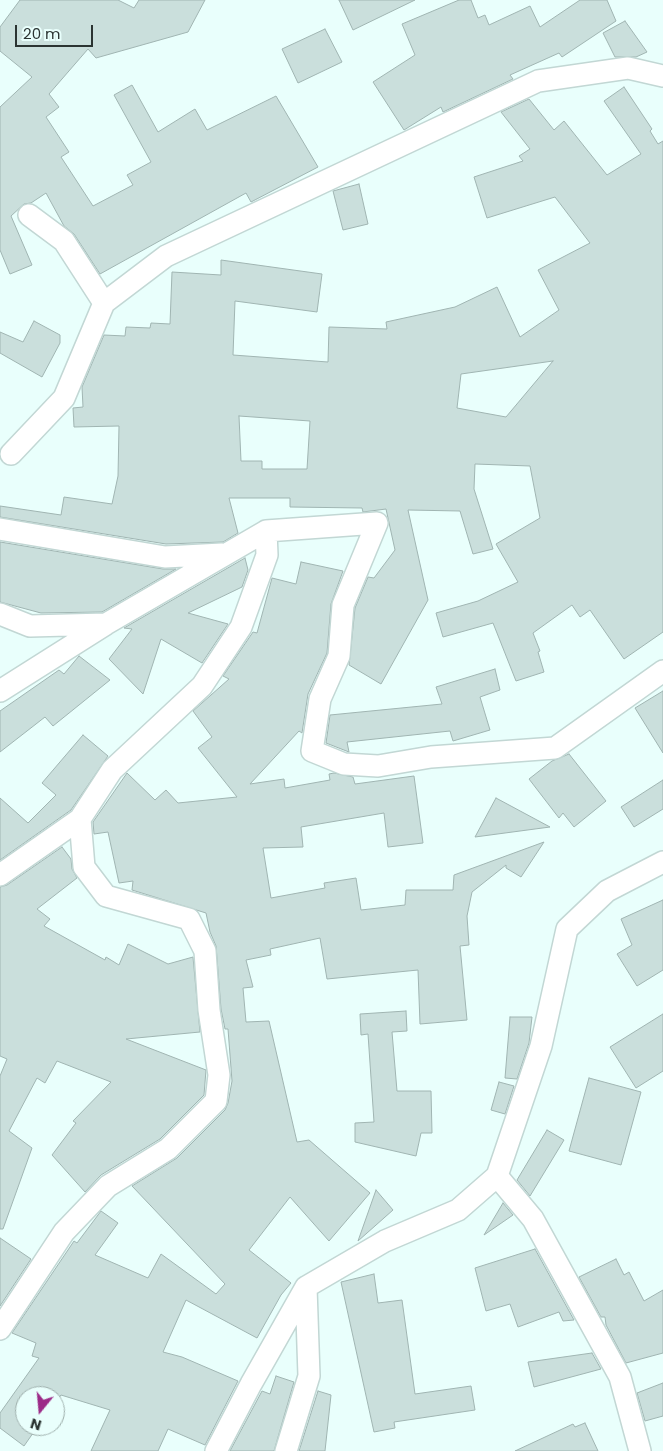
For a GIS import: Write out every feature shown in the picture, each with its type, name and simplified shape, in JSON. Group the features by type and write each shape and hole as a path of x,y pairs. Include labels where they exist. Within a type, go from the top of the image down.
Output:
{"street":[{"path":"11,454 64,398 104,303 166,256 538,81 628,68 663,76"},
{"path":"29,215 64,241 104,303"},
{"path":"0,691 106,624 266,531 377,523 343,605 339,656 320,699 312,751 344,764 378,766 431,757 555,748 663,671"},
{"path":"0,529 165,557 224,554"},
{"path":"0,875 80,819 112,770 202,686 236,634 248,610 267,555 266,531"},
{"path":"0,614 30,626 106,624"},
{"path":"0,1329 64,1232 108,1186 168,1149 216,1101 219,1075 209,1010 205,951 189,919 106,896 84,867 80,819"},
{"path":"216,1451 251,1384 306,1287 384,1241 458,1210 497,1176 541,1046 567,929 607,891 663,862"},
{"path":"497,1176 533,1219 620,1377 640,1451"},
{"path":"286,1451 308,1376 306,1287"}],"building":[{"path":"20,0 118,0 134,8 139,0 205,0 188,32 96,58 88,49 49,94 59,107 46,117 69,152 61,157 93,206 133,185 127,175 151,162 114,95 132,85 158,132 195,109 207,130 276,96 318,167 251,202 246,193 100,274 74,234 64,226 46,193 31,203 24,204 11,216 32,265 10,274 0,250 0,107 32,77 0,51 0,27"},
{"path":"339,0 415,0 353,30"},
{"path":"459,0 471,0 478,18 485,15 489,25 530,6 540,27 580,0 607,0 616,21 562,57 559,53 510,75 513,79 443,112 441,107 404,130 373,82 415,55 402,24"},
{"path":"625,21 647,52 636,57 615,57 603,33"},
{"path":"325,29 342,62 298,83 282,49"},
{"path":"624,87 652,129 650,131 658,144 663,141 663,632 624,659 590,610 580,617 572,605 533,633 540,651 538,652 544,672 516,681 493,623 443,637 436,613 478,601 518,582 496,544 540,518 530,466 475,464 474,489 493,549 473,554 460,511 408,510 428,600 381,684 349,665 355,608 368,577 374,578 395,550 386,509 363,512 362,508 290,507 290,498 229,498 238,533 223,542 166,544 0,517 0,506 61,515 64,497 112,504 118,476 119,426 74,427 73,408 83,407 82,387 104,335 125,336 126,327 150,328 151,323 170,324 172,272 221,275 221,260 322,274 317,312 235,301 233,355 328,362 329,327 387,329 386,322 455,307 497,287 520,337 559,310 538,270 590,243 555,197 487,218 474,177 523,161 519,156 530,149 501,112 529,99 554,130 564,121 607,175 641,154 604,101","holes":["553,361 506,417 457,408 461,374","239,416 310,421 307,469 262,469 262,461 241,461"]},
{"path":"359,184 368,224 343,230 333,191"},
{"path":"34,321 60,335 60,343 42,377 0,353 0,332 23,342"},
{"path":"0,542 163,569 176,569 102,612 41,613 0,602"},
{"path":"245,558 248,570 242,587 188,613 228,624 202,663 161,639 143,694 109,659 132,629 124,628"},
{"path":"301,562 343,571 331,604 327,653 308,694 302,733 299,731 250,784 284,779 285,788 330,780 329,774 334,773 353,777 355,784 414,776 423,843 388,847 384,813 301,827 303,847 263,848 271,898 325,888 324,883 356,878 361,910 405,905 406,890 453,890 454,875 544,842 521,877 506,868 506,865 472,892 467,916 469,945 460,946 467,1020 420,1024 418,970 327,979 320,938 270,949 271,955 246,960 253,987 243,988 246,1022 269,1021 297,1142 309,1140 370,1193 329,1241 290,1197 249,1250 291,1283 281,1295 257,1338 186,1300 163,1352 182,1357 238,1381 205,1445 168,1429 158,1451 91,1451 110,1410 65,1396 65,1386 19,1386 39,1358 32,1356 36,1343 12,1333 74,1241 77,1243 101,1211 118,1223 95,1255 148,1278 161,1254 216,1294 225,1284 132,1186 177,1158 225,1110 232,1081 228,1029 225,1029 221,1009 216,946 210,932 206,913 132,890 133,881 119,883 108,832 94,834 93,822 127,773 155,800 166,790 178,803 237,797 198,748 212,737 193,711 229,679 223,676 253,632 257,633 272,578 296,584"},
{"path":"79,656 110,680 53,726 45,717 0,752 0,711 59,670 64,674"},
{"path":"495,669 500,690 480,697 490,730 453,741 450,731 347,742 349,752 326,743 330,715 442,704 436,687"},
{"path":"663,691 663,753 635,708"},
{"path":"83,735 108,756 71,810 0,860 0,798 28,823 56,795 42,783"},
{"path":"569,754 606,801 574,827 563,813 559,818 529,779 552,761"},
{"path":"663,780 663,809 634,827 621,807"},
{"path":"496,798 550,827 475,837"},
{"path":"62,847 71,859 72,869 77,878 37,909 50,919 44,926 105,960 106,957 119,965 128,944 168,964 193,957 200,1032 126,1039 206,1070 204,1095 160,1139 101,1175 85,1192 52,1155 76,1123 73,1121 111,1082 57,1061 45,1083 37,1078 9,1131 32,1148 3,1229 0,1229 0,1076 7,1059 0,1056 0,887 7,885"},
{"path":"663,900 663,970 637,986 617,954 632,945 621,919"},
{"path":"406,1011 407,1031 392,1032 397,1091 431,1091 432,1133 421,1133 416,1156 355,1142 355,1123 374,1122 368,1034 361,1035 360,1014"},
{"path":"663,1014 663,1071 636,1088 610,1047"},
{"path":"510,1017 532,1017 529,1043 517,1079 505,1078"},
{"path":"589,1078 641,1092 621,1165 569,1151"},
{"path":"499,1082 514,1086 505,1114 491,1110"},
{"path":"547,1130 564,1140 530,1196 517,1180"},
{"path":"376,1190 393,1210 358,1241"},
{"path":"503,1203 513,1215 484,1235"},
{"path":"0,1238 31,1259 0,1306"},
{"path":"535,1249 574,1320 563,1321 559,1312 518,1327 510,1304 486,1311 475,1268"},
{"path":"616,1259 624,1275 629,1272 644,1301 663,1290 663,1353 626,1363 606,1325 605,1317 601,1317 579,1277"},
{"path":"374,1274 378,1303 402,1300 415,1394 471,1386 475,1410 394,1422 395,1428 374,1432 341,1282"},
{"path":"592,1353 601,1369 534,1387 528,1362"},
{"path":"276,1376 294,1382 274,1451 230,1451 262,1391 270,1394"},
{"path":"663,1383 663,1416 645,1421 637,1393"},
{"path":"318,1391 331,1395 325,1451 299,1451"},
{"path":"15,1392 15,1436 31,1436 24,1446 0,1428 0,1413"},
{"path":"585,1423 598,1451 515,1451 573,1424 575,1427"}]}
